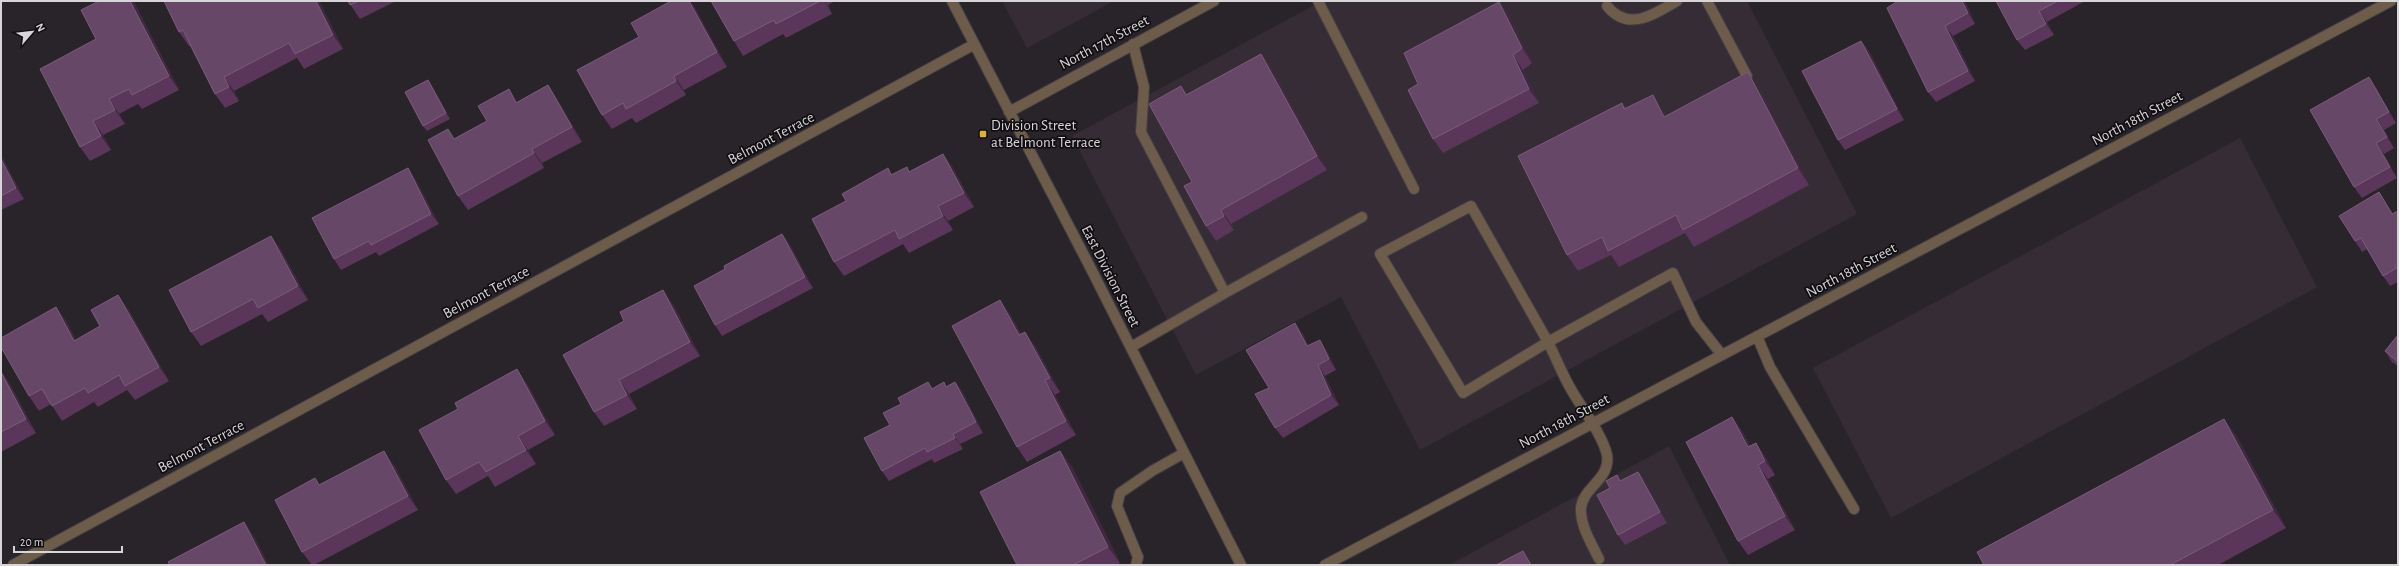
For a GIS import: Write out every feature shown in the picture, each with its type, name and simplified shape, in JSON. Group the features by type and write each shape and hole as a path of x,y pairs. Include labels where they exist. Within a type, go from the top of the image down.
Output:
{"street":[{"name":"East Division Street","path":"952,1 1131,347 1241,565"},
{"name":"North 17th Street","path":"1009,112 1214,1"},
{"path":"1318,1 1414,189"},
{"path":"1607,6 1614,15 1631,20 1648,17 1677,1"},
{"path":"1707,1 1747,76"},
{"name":"North 18th Street","path":"1325,565 2391,1"},
{"path":"1133,44 1144,87 1140,132 1225,293"},
{"name":"Belmont Terrace","path":"13,565 974,45"},
{"path":"1599,559 1582,518 1581,506 1588,493 1604,475 1607,456 1593,424 1571,390 1548,342 1471,206 1380,254 1463,393 1548,342 1673,273 1696,322 1722,355"},
{"path":"1131,347 1362,216"},
{"path":"1757,336 1770,367 1854,510"},
{"path":"1136,565 1138,557 1118,506 1120,493 1152,471 1184,453"}],"shaded area":[{"path":"1002,1 1114,1 1027,48"},
{"path":"1322,1 1747,1 1857,214 1420,450 1341,297 1196,375 1072,136"},
{"path":"2240,138 2317,287 1891,518 1813,368"},
{"path":"1669,446 1730,565 1449,565"}],"building":[{"path":"99,1 130,1 169,76 132,95 129,89 109,99 115,110 93,121 101,136 80,147 40,69 96,39 81,10"},
{"path":"164,1 316,1 333,35 295,54 289,43 224,77 229,87 215,94 183,30 179,32"},
{"path":"348,1 359,1 350,5"},
{"path":"671,1 689,1 717,52 674,76 676,81 626,109 623,103 602,115 577,70 639,37 631,23"},
{"path":"711,1 820,1 776,24 774,20 734,41"},
{"path":"1898,1 1962,1 1968,13 1945,26 1968,71 1928,92 1887,8"},
{"path":"1996,1 2058,1 2039,11 2046,24 2017,40"},
{"path":"1499,2 1522,48 1513,55 1529,89 1433,139 1408,90 1418,84 1404,53"},
{"path":"1861,41 1897,109 1838,140 1802,71"},
{"path":"1261,54 1317,156 1221,210 1224,216 1206,226 1184,186 1192,182 1149,104 1181,86 1186,95"},
{"path":"1748,72 1798,168 1683,230 1676,215 1608,251 1602,237 1567,255 1518,156 1622,103 1624,109 1653,95 1664,117"},
{"path":"2369,77 2389,112 2376,119 2387,137 2376,143 2390,167 2354,187 2310,110"},
{"path":"428,80 446,113 423,126 405,92"},
{"path":"548,85 572,127 532,149 534,153 458,196 428,140 448,129 454,139 487,121 478,106 509,89 516,103"},
{"path":"943,154 964,193 938,206 943,216 899,239 895,230 834,262 812,219 846,201 842,194 888,168 891,175 907,167 909,172"},
{"path":"1,159 16,188 1,196"},
{"path":"408,168 431,214 371,245 369,241 334,259 312,218"},
{"path":"2379,192 2392,214 2398,211 2398,267 2383,276 2361,238 2355,241 2339,216"},
{"path":"782,234 805,277 715,325 694,286 725,269 724,266"},
{"path":"271,236 298,286 258,308 253,299 191,332 169,290"},
{"path":"663,290 690,342 619,380 627,395 594,412 563,355 624,321 620,312"},
{"path":"118,295 159,367 125,386 119,375 88,393 85,388 52,406 42,389 29,396 1,347 1,338 56,307 74,341 100,326 91,310"},
{"path":"1000,300 1019,335 1025,332 1050,378 1045,380 1066,421 1017,447 952,326"},
{"path":"1295,323 1307,346 1320,340 1329,359 1318,365 1331,395 1275,428 1255,394 1269,388 1246,350"},
{"path":"2398,335 2398,362 2385,351"},
{"path":"517,369 545,421 518,436 526,450 486,472 479,462 446,480 419,430 458,409 455,403"},
{"path":"1,372 26,419 1,432"},
{"path":"928,382 932,389 944,382 946,387 955,382 976,422 953,434 955,438 927,452 925,448 882,471 864,438 890,425 883,413 901,404 898,398"},
{"path":"1732,417 1748,447 1756,443 1765,461 1758,465 1785,516 1738,541 1686,442"},
{"path":"2224,419 2273,510 2170,565 1984,565 1977,552"},
{"path":"384,451 408,496 302,552 275,500 315,478 319,485"},
{"path":"1060,451 1108,547 1073,565 1017,565 980,492"},
{"path":"1638,472 1660,512 1618,535 1597,495 1610,488 1606,481 1617,475 1620,481"},
{"path":"244,522 266,565 170,565 168,562"},
{"path":"1523,551 1531,565 1496,565"}],"place":[{"name":"Division Street at Belmont Terrace","path":"983,134"}]}
